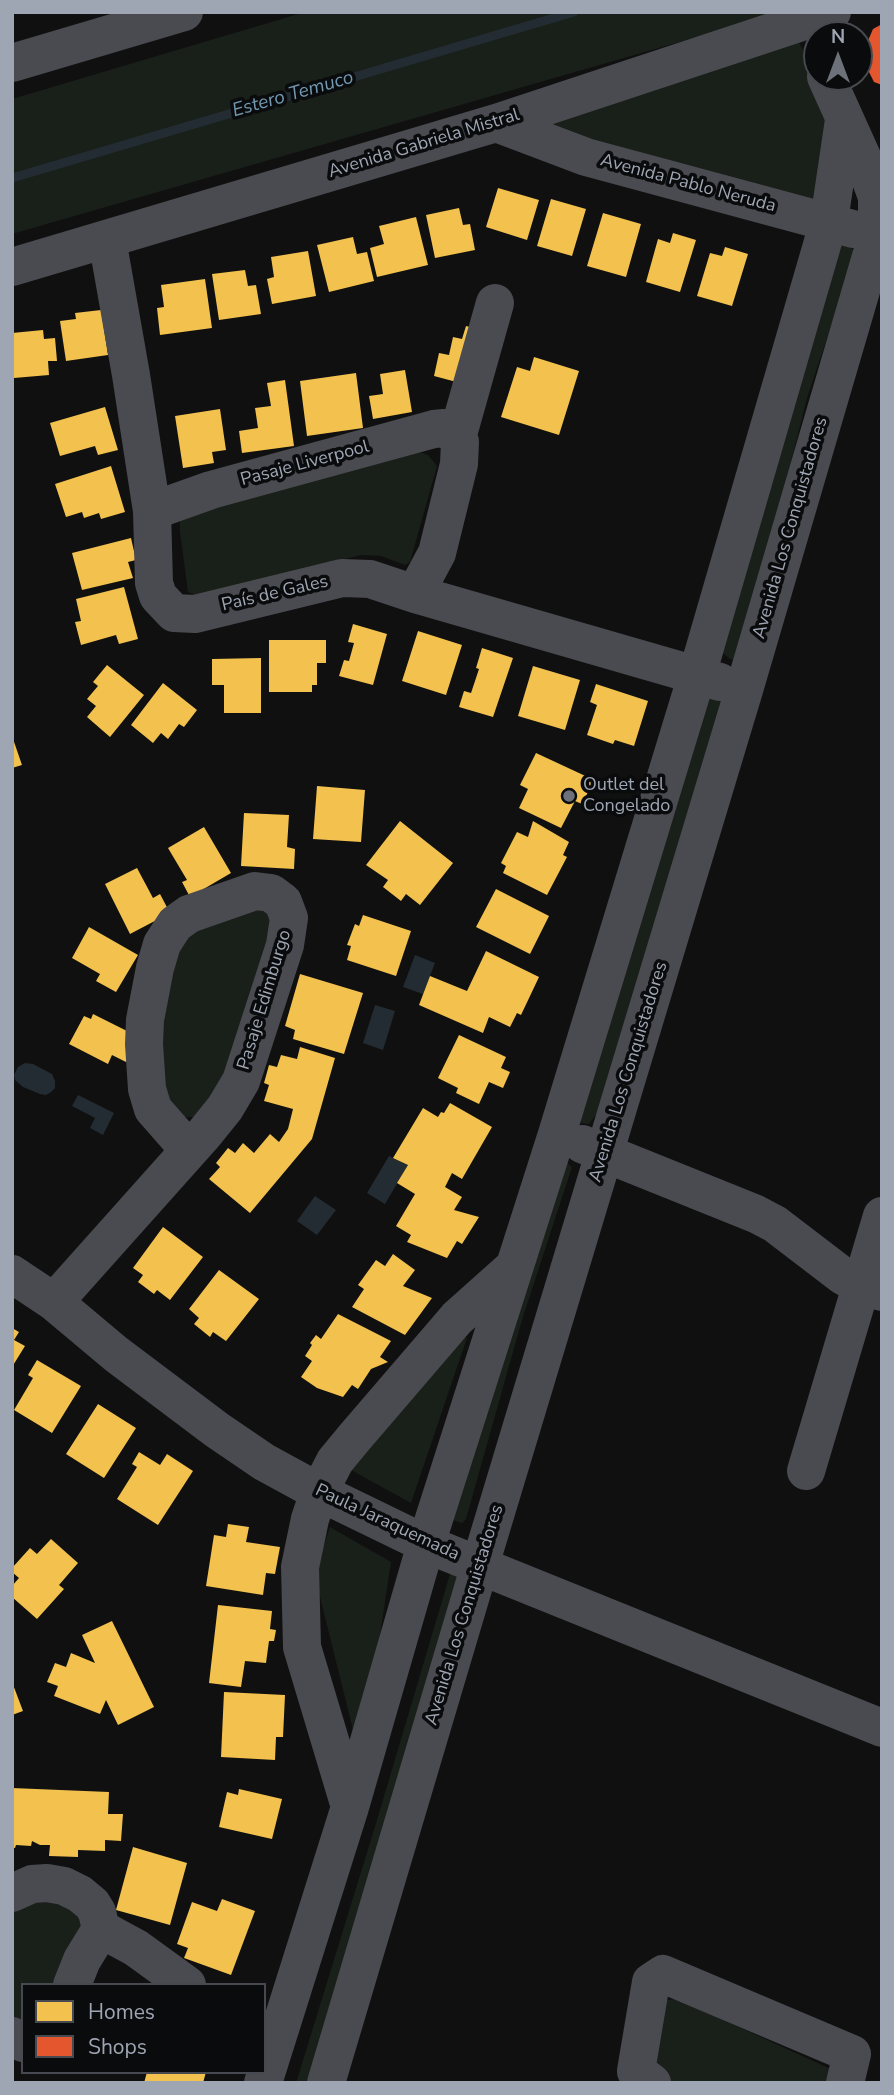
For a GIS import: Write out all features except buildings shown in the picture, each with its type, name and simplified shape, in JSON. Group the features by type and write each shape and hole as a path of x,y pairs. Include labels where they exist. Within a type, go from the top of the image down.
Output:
{"street":[{"path":"12,63 184,12"},
{"name":"Avenida Gabriela Mistral","path":"12,267 496,124 812,15"},
{"name":"Avenida Los Conquistadores","path":"326,2083 879,236 877,197 832,91"},
{"path":"266,2063 269,2043 350,1807 426,1544 557,1134 697,675 828,222 844,120 882,131"},
{"name":"Avenida Pablo Neruda","path":"496,124 586,157 879,236"},
{"name":"País de Gales","path":"107,239 152,511 154,583 158,596 174,613 195,614 342,578 370,579 744,690"},
{"path":"415,594 437,554 459,464 460,442 457,438 495,303"},
{"name":"Pasaje Liverpool","path":"152,511 211,490 434,429 444,428 457,438"},
{"name":"Pasaje Edimburgo","path":"54,1302 187,1152 225,1108 241,1081 285,945 289,918 284,902 271,893 254,891 189,915 175,924 162,944 145,1020 147,1089 153,1109 182,1142 187,1152"},
{"path":"557,1134 756,1214 775,1224 843,1276 871,1289"},
{"path":"806,1471 871,1289 882,1216"},
{"path":"350,1807 302,1647 300,1567 305,1537 318,1492 347,1445 457,1318 514,1267"},
{"name":"Paula Jaraquemada","path":"12,1274 54,1302 116,1354 217,1430 264,1462 318,1492 426,1544 882,1728"},
{"path":"12,1893 32,1884 47,1883 64,1886 80,1894 92,1905 101,1929 82,1960 73,1983"},
{"path":"101,1929 136,1948 184,1983"},
{"path":"652,2083 636,2071 651,1982 663,1974 852,2054 845,2083"}],"shaded area":[{"path":"305,12 765,12 763,18 12,234 12,99"},
{"path":"795,33 803,51 803,91 821,91 835,121 821,211 523,124"},
{"path":"838,246 849,246 856,252 807,398 741,662 730,659 723,653"},
{"path":"419,452 428,455 437,466 410,562 405,565 381,556 361,555 202,595 188,592 180,532 180,521 184,515"},
{"path":"705,691 728,697 599,1111 589,1124 581,1123 580,1108"},
{"path":"233,906 278,911 241,1055 197,1117 180,1117 159,1093 162,1030 178,949 187,934"},
{"path":"415,955 435,963 423,994 403,987"},
{"path":"375,1005 395,1011 383,1050 363,1043"},
{"path":"25,1063 52,1074 55,1088 46,1095 23,1087 15,1080 14,1075 18,1067"},
{"path":"78,1095 114,1113 103,1135 90,1128 95,1118 72,1106"},
{"path":"389,1156 408,1165 385,1204 367,1193"},
{"path":"564,1160 572,1167 522,1320 466,1519 462,1523 453,1520"},
{"path":"315,1196 336,1210 317,1235 297,1221"},
{"path":"452,1334 467,1338 411,1503 351,1470"},
{"path":"330,1527 391,1562 361,1762 314,1573"},
{"path":"460,1573 319,2083 296,2083 450,1574"},
{"path":"54,1896 83,1921 59,1983 21,1983 21,2027 12,2021 12,1912"},
{"path":"678,1999 835,2071 833,2083 665,2083 646,2070 664,2000"}],"waterway":[{"name":"Estero Temuco","path":"12,178 574,12"}],"place":[{"name":"Outlet del Congelado","path":"569,796"}]}
